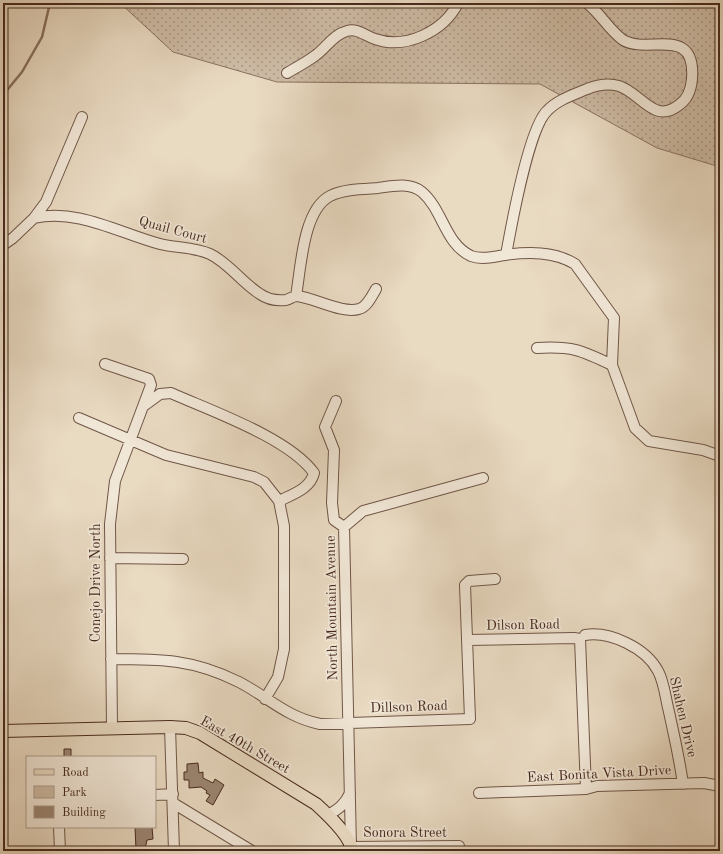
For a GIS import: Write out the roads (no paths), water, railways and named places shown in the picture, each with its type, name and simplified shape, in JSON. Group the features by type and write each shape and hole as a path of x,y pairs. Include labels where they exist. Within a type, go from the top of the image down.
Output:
{"main road":[{"name":"East 40th Street","path":"3,731 170,727 186,728 200,733 316,804 328,814 352,849"}],"street":[{"path":"287,73 316,55 342,33 355,30 375,39 392,42 414,38 436,30 450,15 458,3"},
{"path":"506,255 528,155 539,121 556,103 598,85 621,86 658,111 672,110 683,102 688,95 692,80 692,64 683,50 671,44 637,44 624,40 587,3"},
{"path":"3,245 13,238 34,218 46,202 82,117"},
{"path":"296,296 308,227 314,212 320,204 330,196 345,191 402,185 419,189 428,199 448,233 461,250 479,258 527,254 552,255 575,264 614,318 612,365 632,422 640,435 649,441 696,449 720,456"},
{"name":"Quail Court","path":"34,218 44,215 75,218 112,227 158,244 204,252 222,262 260,294 272,300 286,300 296,296 354,310 365,306 376,289"},
{"path":"537,348 559,347 579,350 612,365"},
{"name":"Conejo Drive North","path":"105,364 151,381 151,389 115,480 112,496 110,524 112,729"},
{"path":"144,405 160,394 171,393 271,439 294,453 314,473 312,482 304,488 279,501"},
{"name":"North Mountain Avenue","path":"336,401 325,427 334,450 332,503 334,520 344,527 352,849"},
{"path":"79,418 130,441 166,455 254,477 264,482 279,501 284,526 284,649 278,677 265,699"},
{"path":"344,527 363,510 483,478"},
{"path":"110,558 184,559"},
{"path":"466,640 466,582 495,579"},
{"name":"Shahen Drive","path":"582,637 592,634 617,638 640,652 658,670 671,721 683,784"},
{"path":"582,637 586,789"},
{"name":"Dilson Road","path":"466,640 582,637"},
{"name":"Dillson Road","path":"111,659 156,660 188,663 219,673 240,683 303,720 320,724 470,719 466,640"},
{"path":"170,727 174,851"},
{"name":"East Bonita Vista Drive","path":"478,793 586,789 597,786 704,783 720,786"},
{"path":"328,814 339,809 346,801 350,793"},
{"path":"156,795 173,799 252,851"},
{"path":"59,828 60,851"},
{"name":"Sonora Street","path":"352,849 459,846"}],"waterway":[{"path":"3,95 22,72 42,37 50,3"}]}
